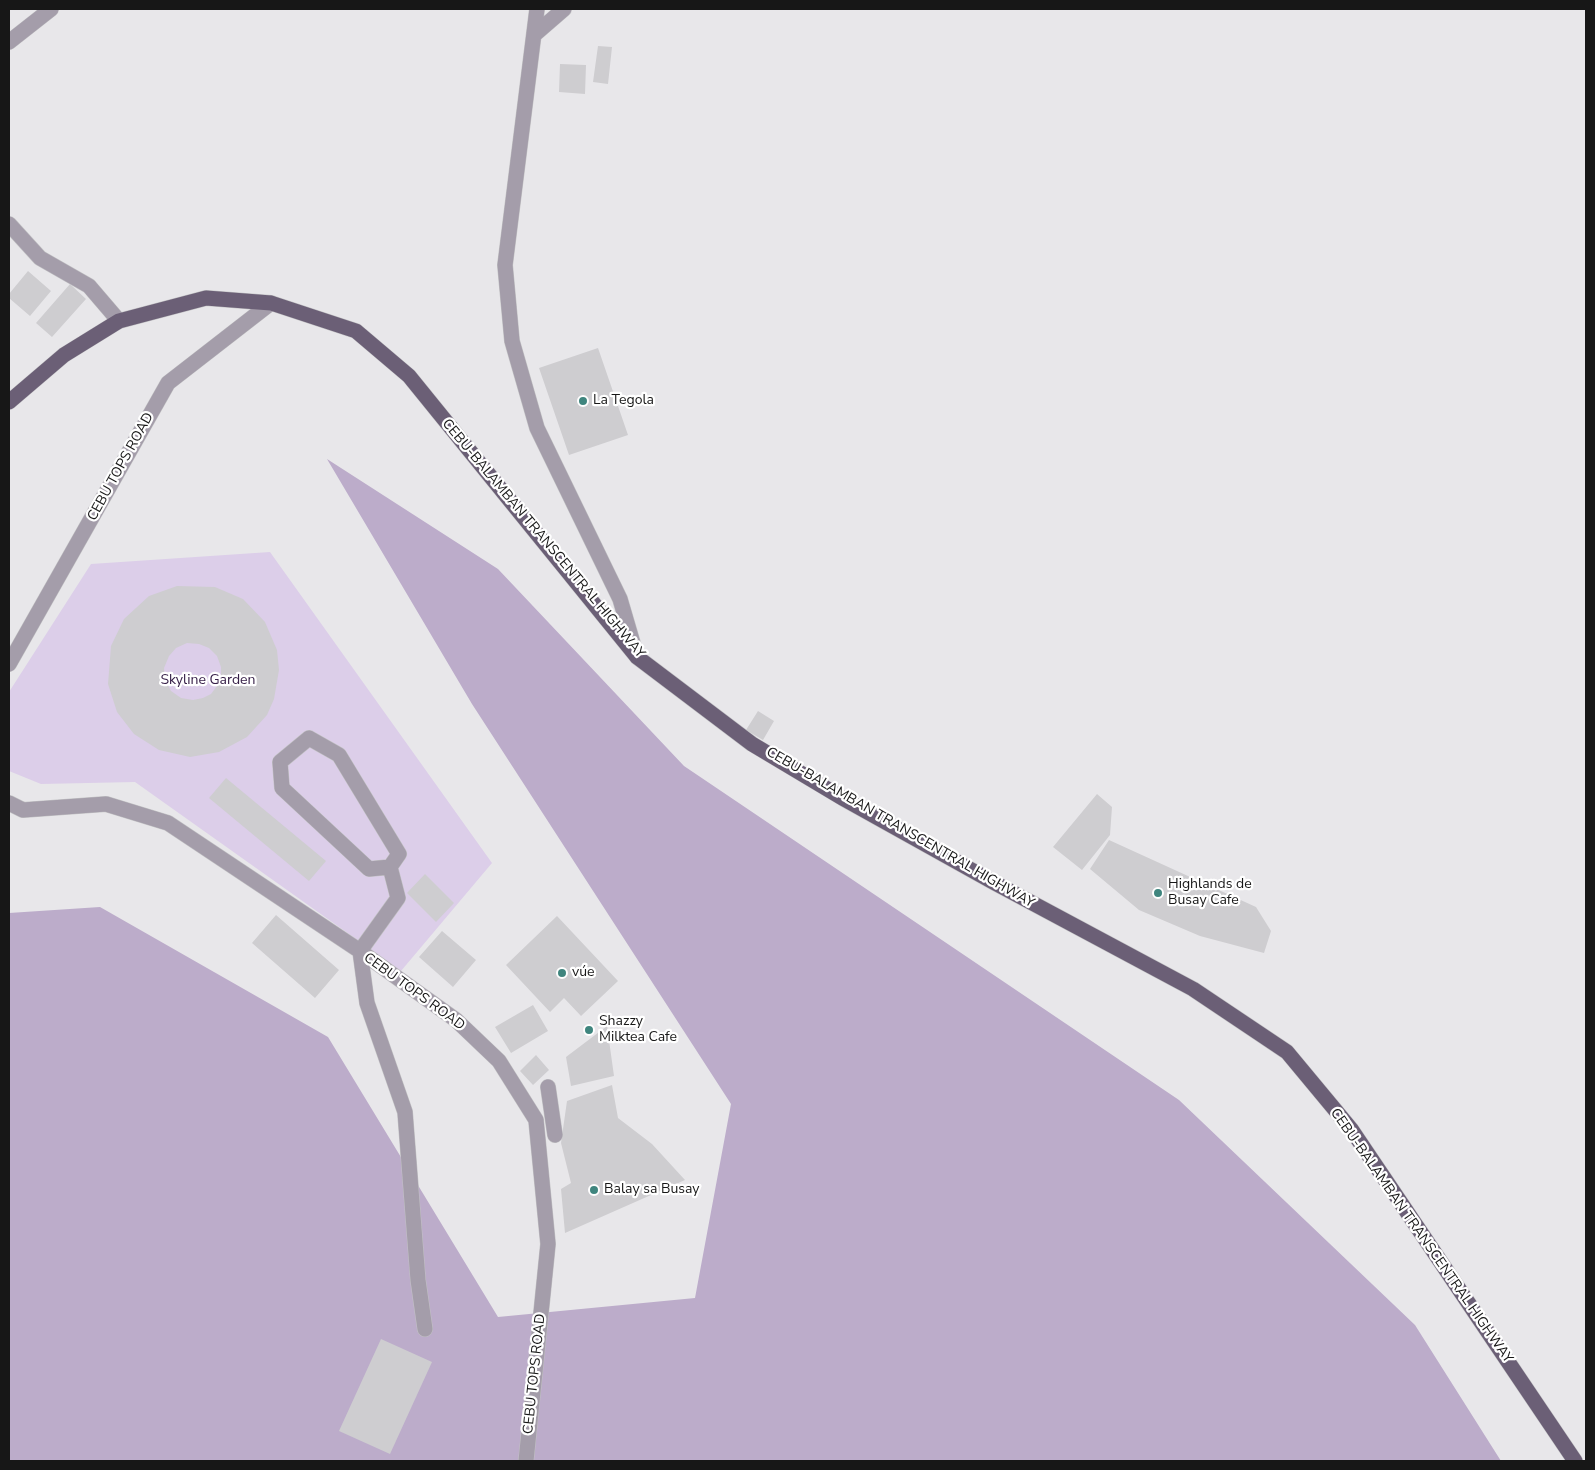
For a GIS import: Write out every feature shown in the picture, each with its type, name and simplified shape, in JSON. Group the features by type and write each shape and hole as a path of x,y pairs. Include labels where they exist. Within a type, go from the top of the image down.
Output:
{"main road":[{"name":"CEBU-BALAMBAN TRANSCENTRAL HIGHWAY","path":"9,402 64,355 119,321 206,298 271,303 356,330 409,376 638,658 752,744 844,799 1193,989 1287,1052 1351,1129 1575,1461"}],"street":[{"path":"9,42 51,9"},
{"path":"537,9 505,265 512,340 537,428 620,600 638,658"},
{"path":"534,34 564,9"},
{"path":"9,224 40,258 89,286 119,321"},
{"name":"CEBU TOPS ROAD","path":"9,664 168,383 271,303"},
{"path":"390,867 369,869 282,788 280,762 309,738 339,755 399,854 390,867 398,898 360,951 367,1003 405,1112 418,1280 425,1329"},
{"name":"CEBU TOPS ROAD","path":"9,803 23,810 106,804 168,823 360,951 456,1020 499,1060 536,1120 548,1244 526,1461"},
{"path":"548,1086 555,1135"},
{"path":"536,1120 552,1114"}],"green space":[{"name":"Skyline Garden","path":"270,552 492,863 401,971 135,782 41,784 9,771 9,692 91,564"}],"shaded area":[{"path":"327,459 498,569 684,766 1179,1100 1415,1325 1501,1461 9,1461 9,913 100,907 328,1037 498,1317 695,1298 731,1104 472,704"}],"building":[{"path":"598,46 612,47 608,84 593,82"},
{"path":"560,64 586,65 585,94 559,92"},
{"path":"28,271 51,291 30,316 9,298 9,294"},
{"path":"70,284 86,299 52,337 36,323"},
{"name":"La Tegola","path":"598,348 628,435 569,455 539,368"},
{"path":"177,586 215,587 243,599 265,622 277,650 279,670 274,699 267,715 247,737 219,752 190,757 159,750 134,734 117,712 108,684 111,646 124,619 149,596","holes":["187,643 199,644 209,648 217,656 221,667 221,677 211,694 193,700 181,698 171,691 165,680 164,668 169,656 176,648"]},
{"path":"758,711 774,721 763,740 746,730"},
{"path":"226,778 326,861 309,881 209,798"},
{"path":"1097,794 1112,807 1110,835 1082,870 1053,847"},
{"path":"1109,840 1256,907 1271,931 1264,953 1200,936 1139,910 1090,869"},
{"path":"425,874 454,903 436,922 407,893"},
{"path":"276,915 339,970 315,998 252,943"},
{"name":"vúe","path":"557,916 618,981 581,1016 564,998 550,1012 506,965"},
{"path":"442,931 476,960 453,987 419,957"},
{"path":"533,1005 548,1031 511,1053 495,1027"},
{"path":"607,1026 614,1076 571,1086 566,1057"},
{"path":"536,1055 549,1070 533,1085 520,1071"},
{"path":"612,1085 618,1118 652,1144 685,1180 565,1233 561,1189 571,1183 561,1143 567,1101"},
{"path":"381,1339 432,1362 390,1454 339,1431"}],"place":[{"name":"La Tegola","path":"583,401"},
{"name":"Highlands de Busay Cafe","path":"1158,893"},
{"name":"vúe","path":"562,973"},
{"name":"Shazzy Milktea Cafe","path":"589,1030"},
{"name":"Balay sa Busay","path":"594,1190"}]}
